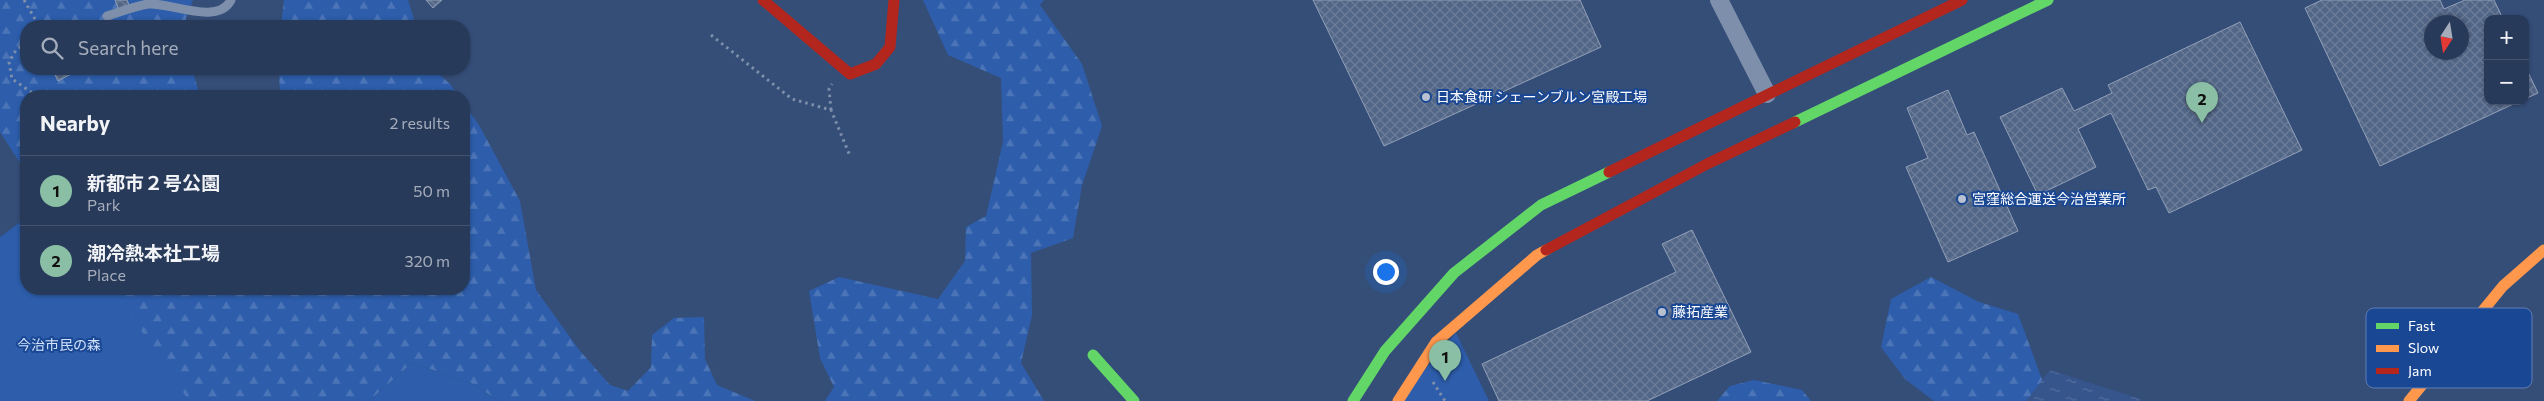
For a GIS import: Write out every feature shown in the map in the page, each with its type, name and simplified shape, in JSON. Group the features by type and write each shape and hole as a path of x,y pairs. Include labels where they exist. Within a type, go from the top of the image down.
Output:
{"street":[{"path":"763,0 850,74 876,64 890,47 894,0"},
{"path":"1720,0 1767,94"},
{"path":"1353,401 1385,351 1454,273 1541,205 1962,0"},
{"path":"1398,401 1436,342 1537,255 1707,164 2048,0"},
{"path":"2485,308 2503,286 2544,250"},
{"path":"1093,355 1134,401"},
{"path":"2409,401 2420,388"}],"lane":[{"path":"107,16 148,4 205,12 221,10 232,0"}],"path":[{"path":"24,0 36,20"},
{"path":"711,35 792,98 831,110 850,156"},
{"path":"20,47 16,50 9,62 12,79 28,90"}],"green space":[{"path":"0,0 193,0 186,20 20,20 20,75 194,75 198,90 20,90 20,163 0,132"},
{"path":"284,0 408,0 414,20 282,20"},
{"path":"923,0 1044,0 1040,5 1082,64 1102,126 1082,185 1073,238 1031,253 1032,315 1021,363 1044,401 825,401 834,387 820,358 809,291 839,277 938,299 965,261 966,227 986,216 1003,142 1001,78 948,55"},
{"path":"279,75 440,75 454,90 280,90"},
{"path":"470,112 479,125 520,201 536,290 580,351 610,385 628,391 651,367 652,335 674,318 704,317 705,359 717,385 755,401 499,401 471,383 412,363 369,401 73,401 88,295 470,295"},
{"name":"今治市民の森","path":"20,222 20,295 117,295 189,401 0,401 0,237"},
{"path":"1931,277 1979,302 2018,314 2050,401 1934,401 1905,379 1881,347 1891,299"},
{"path":"1456,333 1489,401 1398,401"},
{"path":"412,363 471,383 499,401 369,401"},
{"path":"1754,380 1802,390 1811,401 1717,401 1730,386"}],"water":[{"path":"2050,370 2140,399 2139,401 2026,401"}],"building":[{"path":"115,0 127,0 130,7 119,10"},
{"path":"426,0 442,0 433,8"},
{"name":"日本食研 シェーンブルン宮殿工場","path":"1313,0 1580,0 1601,47 1384,146"},
{"path":"2322,0 2440,0 2444,9 2465,0 2494,0 2501,15 2484,15 2484,105 2511,105 2380,166 2305,8"},
{"path":"2240,22 2302,150 2169,213 2156,187 2148,190 2111,113 2078,129 2096,167 2038,195 2000,117 2062,88 2074,111 2112,93 2108,85"},
{"path":"2529,74 2538,93 2529,97"},
{"path":"55,75 69,75 58,81"},
{"name":"宮窪総合運送今治営業所","path":"1948,90 1967,135 1974,132 2018,231 1948,262 1906,167 1928,158 1907,108"},
{"name":"藤拓産業","path":"1692,230 1751,352 1647,401 1499,401 1482,364 1676,272 1662,244"}],"traffic: fast":[{"path":"1795,122 2048,0"},
{"path":"1353,401 1385,351 1454,273 1541,205 1609,172"},
{"path":"1093,355 1134,401"}],"traffic: slow":[{"path":"1398,401 1436,342 1537,255 1546,250"},
{"path":"2485,308 2503,286 2544,250"},
{"path":"2409,401 2420,388"}],"traffic: jam":[{"path":"763,0 850,74 876,64 890,47 894,0"},
{"path":"1609,172 1962,0"},
{"path":"1546,250 1707,164 1795,122"}],"place":[{"name":"日本食研 シェーンブルン宮殿工場","path":"1426,97"},
{"name":"潮冷熱本社工場","path":"2202,123"},
{"name":"宮窪総合運送今治営業所","path":"1962,199"},
{"name":"藤拓産業","path":"1662,312"},
{"name":"新都市２号公園","path":"1445,381"}]}
